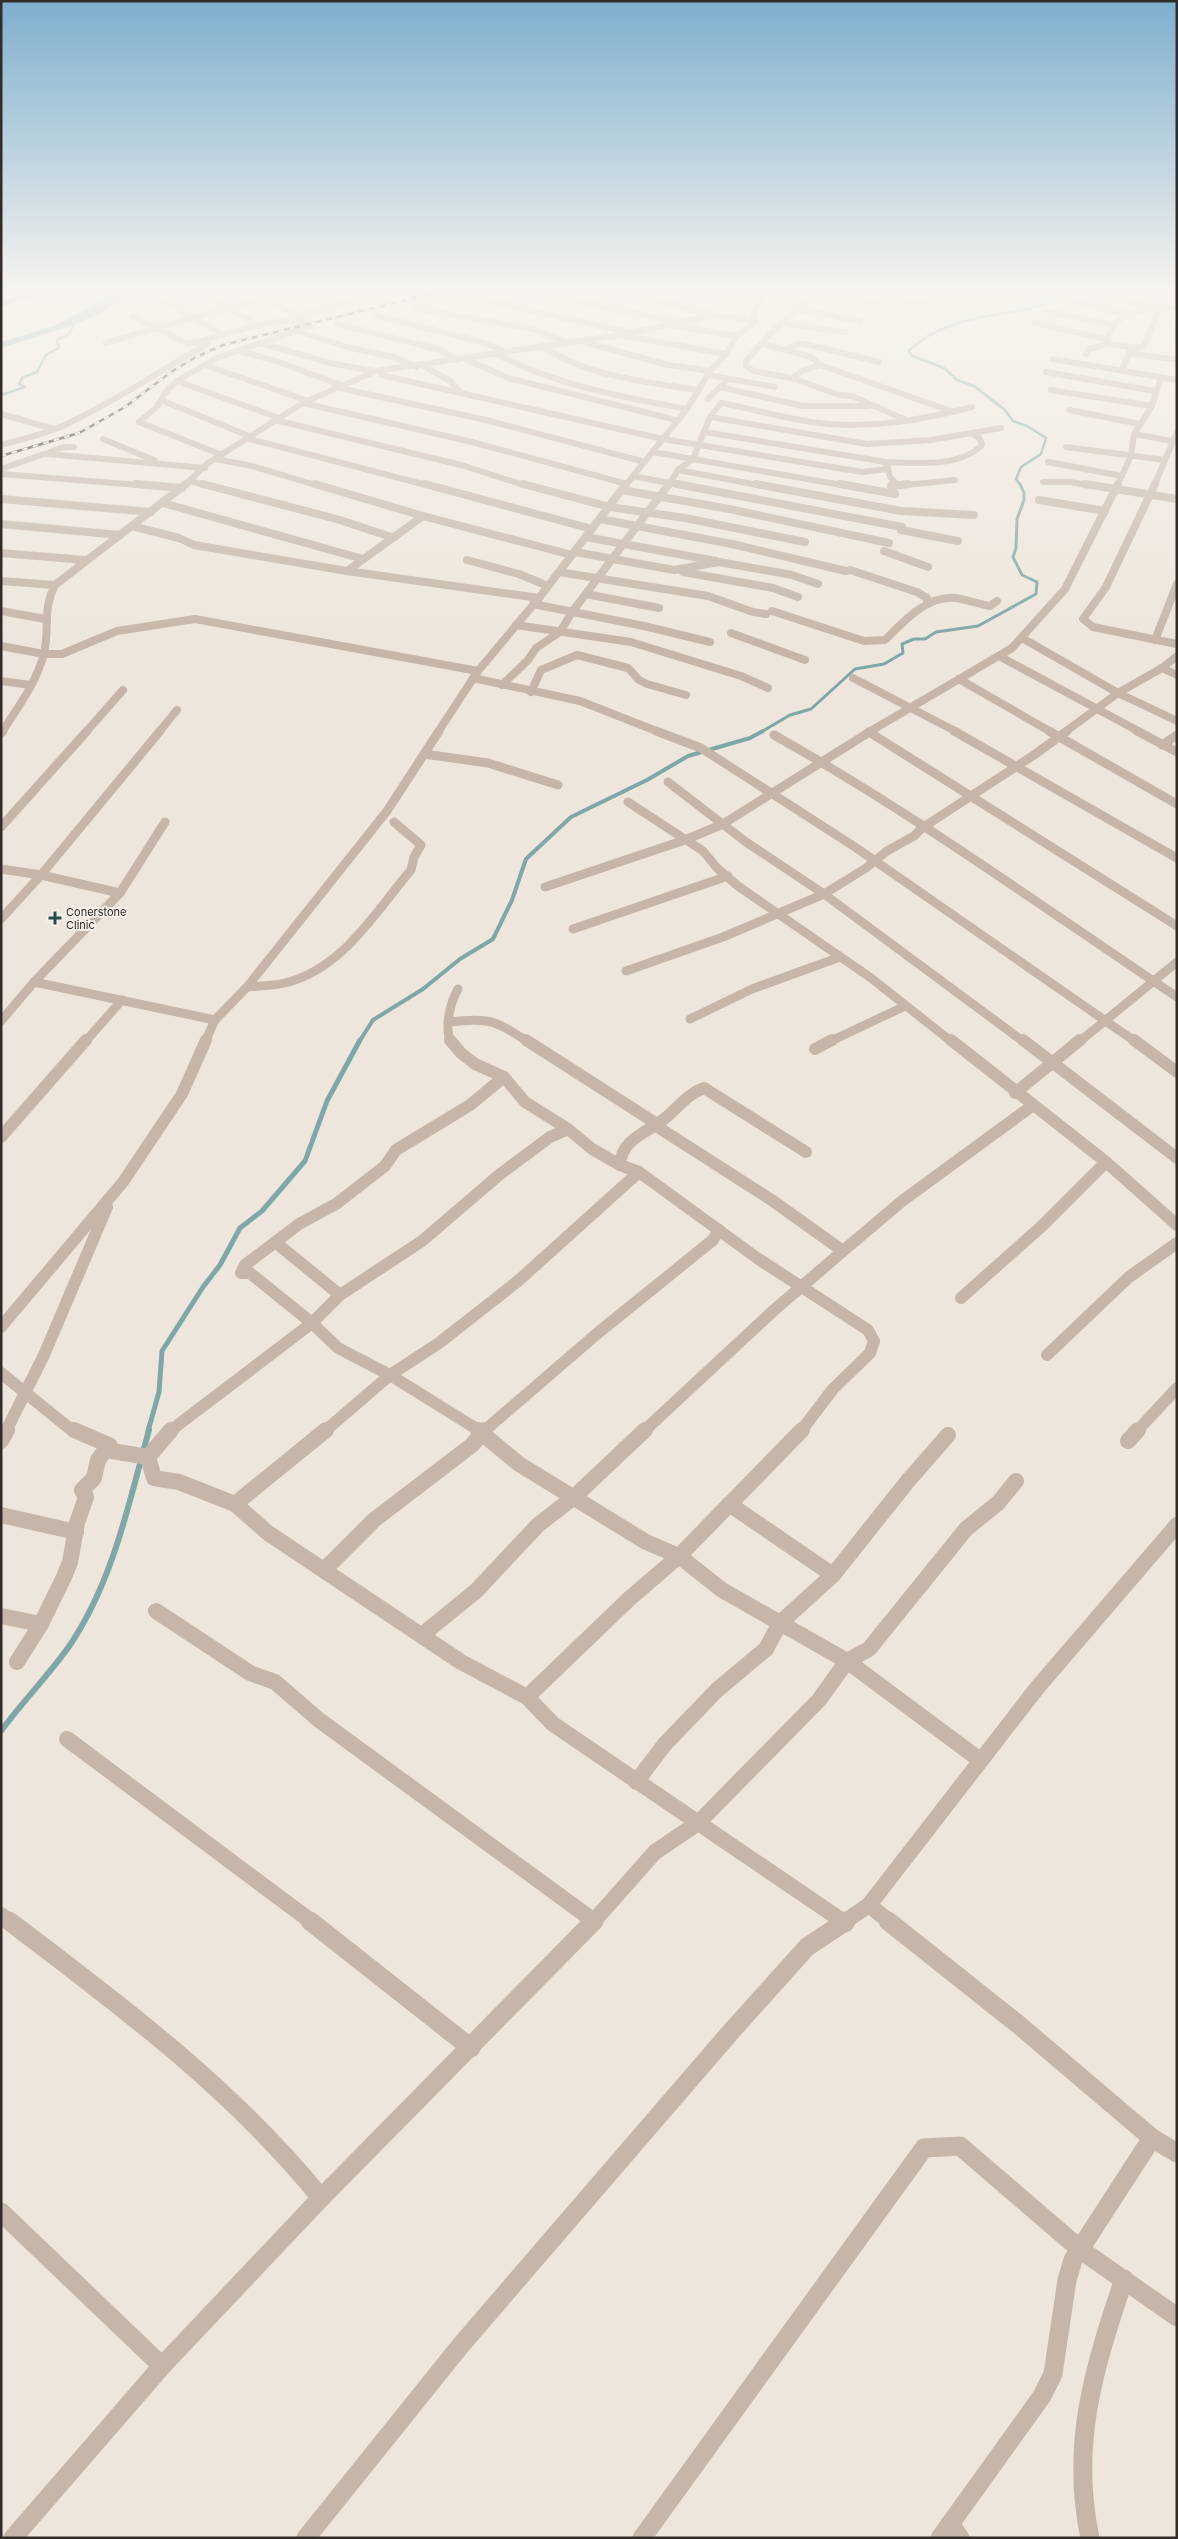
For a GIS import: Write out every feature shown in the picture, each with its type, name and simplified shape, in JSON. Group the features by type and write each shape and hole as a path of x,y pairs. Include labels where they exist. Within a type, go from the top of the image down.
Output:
{"street":[{"path":"1,445 54,430 97,407"},
{"path":"156,407 139,422 219,457 422,516 573,553 674,570 752,586 773,588 798,597"},
{"path":"178,407 247,437 592,529"},
{"path":"247,407 277,419 461,465 544,491 610,507 648,512 805,542 809,540 824,513"},
{"path":"1,732 31,685 44,654 46,599 55,585 85,560 163,503 219,457 247,437 296,407"},
{"path":"328,407 487,446 657,497 729,508 889,543"},
{"path":"431,407 645,462"},
{"path":"527,407 663,439 870,472 887,466 932,462 971,454 979,450 982,442 972,433"},
{"path":"626,407 676,420"},
{"path":"680,407 687,409"},
{"path":"502,686 528,660 536,648 560,632 572,612 638,527 657,497 671,484 678,470 693,458 710,417 717,407"},
{"path":"745,407 832,424 874,424 954,412 970,407"},
{"path":"877,407 906,420"},
{"path":"941,407 954,412"},
{"path":"545,886 685,840 723,824 774,794 910,706 1012,648 1065,589 1131,456 1134,434 1151,407"},
{"path":"1,1327 114,1192 174,1110 215,1020 247,987 387,811 476,675 610,507 676,420 687,409"},
{"path":"1069,410 1140,424"},
{"path":"1,414 54,430"},
{"path":"710,417 867,444 931,440 1001,428"},
{"path":"705,432 887,466"},
{"path":"1177,432 1151,494 1106,587 1084,621 1092,627 1177,644"},
{"path":"1134,434 1172,441"},
{"path":"103,439 163,464"},
{"path":"1,469 74,447"},
{"path":"1066,447 1164,460"},
{"path":"653,452 895,494 891,486"},
{"path":"47,454 205,468"},
{"path":"1048,462 1122,476"},
{"path":"887,466 890,477 895,482 891,486"},
{"path":"678,470 901,511 974,515"},
{"path":"1,474 182,488"},
{"path":"633,476 958,541"},
{"path":"891,486 955,480"},
{"path":"190,481 340,520 391,537"},
{"path":"1043,482 1070,482 1177,499"},
{"path":"1,499 151,512"},
{"path":"1039,500 1105,511"},
{"path":"163,503 363,559"},
{"path":"347,571 422,516"},
{"path":"559,572 708,596 747,610 769,613 864,641 880,641 887,638 912,613 923,609 927,604 927,598 917,592 848,570 600,519"},
{"path":"1,524 120,535"},
{"path":"132,526 179,538 194,546 536,601 572,612 710,642"},
{"path":"586,537 792,575 818,584"},
{"path":"785,556 807,548 805,542"},
{"path":"884,551 928,566"},
{"path":"1,553 85,560"},
{"path":"467,560 519,574 548,586"},
{"path":"674,570 688,570 719,562"},
{"path":"1,581 55,585"},
{"path":"1155,640 1177,584"},
{"path":"586,594 659,608"},
{"path":"927,604 954,598 990,606 997,601"},
{"path":"1,611 45,619"},
{"path":"1,646 44,654 71,651 117,631 195,619 476,675 502,686 580,701 705,750 874,860 1107,1020 1177,1072"},
{"path":"516,625 631,642 741,676 768,688"},
{"path":"731,633 805,660"},
{"path":"1022,638 1118,692 1177,721"},
{"path":"532,692 541,670 577,655 628,668 639,680 647,684 686,695"},
{"path":"999,656 1177,752"},
{"path":"626,971 723,937 824,894 866,868 886,851 914,836 922,828 1058,737 1118,692 1162,668 1177,656"},
{"path":"1162,668 1177,675"},
{"path":"853,678 910,706 1017,765 1177,858"},
{"path":"958,680 1177,804"},
{"path":"1,681 31,685"},
{"path":"1,827 123,690"},
{"path":"1,919 41,875 177,710"},
{"path":"869,732 973,795 1177,926"},
{"path":"774,735 822,762 1177,997"},
{"path":"1162,745 1177,735"},
{"path":"424,754 488,763 558,785"},
{"path":"668,782 770,859 824,894 1177,1158"},
{"path":"628,802 703,851 717,868 871,978 1032,1106 1106,1162 1177,1225"},
{"path":"1,1021 34,982 120,893 164,822"},
{"path":"247,987 286,983 318,970 350,945 411,870 414,857 421,845 394,822"},
{"path":"1,869 41,875 120,893"},
{"path":"573,929 728,876"},
{"path":"690,1019 752,989 840,957"},
{"path":"1016,1093 1177,962"},
{"path":"34,982 215,1020"},
{"path":"458,989 453,998 447,1034 453,1045 475,1064 504,1077 525,1102 568,1129 592,1149 620,1166 639,1172 766,1264 871,1333 874,1346 833,1389 807,1425 679,1556 629,1599 527,1697"},
{"path":"1,1137 122,1000"},
{"path":"816,1049 863,1024 905,1006"},
{"path":"449,1022 484,1019 502,1024 773,1201 843,1251"},
{"path":"504,1077 470,1105 396,1150 385,1166 336,1204 299,1224 242,1267 241,1273 250,1273 312,1323 338,1348 390,1374 482,1433 519,1464 646,1542 679,1556 722,1590 847,1661 980,1760"},
{"path":"620,1166 619,1159 622,1153 640,1134 696,1091 704,1088 806,1152"},
{"path":"422,1635 476,1591 549,1516 574,1498 623,1450 802,1286 902,1201 1032,1106"},
{"path":"148,1457 176,1425 312,1323 340,1295 422,1241 499,1175 550,1137 568,1129"},
{"path":"961,1298 1042,1226 1106,1162"},
{"path":"235,1504 350,1411 390,1374 439,1343 518,1281 639,1172"},
{"path":"1,1441 28,1393 114,1192"},
{"path":"324,1570 374,1520 472,1445 482,1433 599,1332 713,1240 719,1230"},
{"path":"275,1242 340,1295"},
{"path":"1047,1355 1130,1277 1177,1243"},
{"path":"1,1373 69,1428 109,1444 112,1451 148,1457"},
{"path":"1128,1440 1177,1388"},
{"path":"636,1782 665,1744 717,1690 766,1649 780,1623 834,1575 907,1482 948,1435"},
{"path":"16,1662 41,1624 70,1562 86,1497 82,1490 94,1478 98,1460 109,1444"},
{"path":"148,1457 154,1478 179,1482 205,1494 235,1504 268,1533 461,1662 527,1697 553,1724 845,1923"},
{"path":"13,2538 162,2366 321,2198 594,1922 655,1852 698,1823 818,1700 847,1661 870,1649 966,1529 998,1503 1016,1482"},
{"path":"729,1504 834,1575"},
{"path":"1,1515 76,1532"},
{"path":"306,2538 461,2345 728,2035 807,1947 869,1905 1037,1688 1177,1525"},
{"path":"156,1611 250,1673 275,1682 319,1720 594,1922"},
{"path":"1,1616 41,1624"},
{"path":"66,1739 314,1924 471,2048"},
{"path":"869,1905 929,1955 1019,2025 1152,2138 1177,2153"},
{"path":"1,1915 133,2015 188,2061 291,2161 321,2198"},
{"path":"950,2533 1042,2396 1053,2374 1067,2280 1073,2260 1152,2138"},
{"path":"642,2538 924,2148 960,2146 1081,2250 1177,2317"},
{"path":"1,2212 162,2366"},
{"path":"1090,2538 1080,2491 1081,2457 1095,2367 1124,2279"}],"waterway":[{"path":"1002,407 1013,421 1027,426 1046,438 1041,454 1021,467 1016,479 1021,486"},
{"path":"761,732 790,715 811,709 855,669 884,664 903,653 902,644 914,639 925,639 936,632 978,626 1036,594 1037,582 1022,575 1013,557 1016,548 1017,519 1024,500 1024,493 1021,486"},
{"path":"359,1042 373,1020 423,989 460,959 493,939 512,900 526,859 571,817 647,780 688,756 750,738 763,731"},
{"path":"148,1431 159,1392 162,1351 203,1287 220,1265 240,1228 262,1211 305,1161 327,1101 360,1040"},
{"path":"1,1731 70,1645 98,1595 127,1513 149,1430"}],"railway":[{"path":"1,456 79,433 124,407"}],"place":[{"name":"Conerstone Clinic","path":"55,918"}]}
